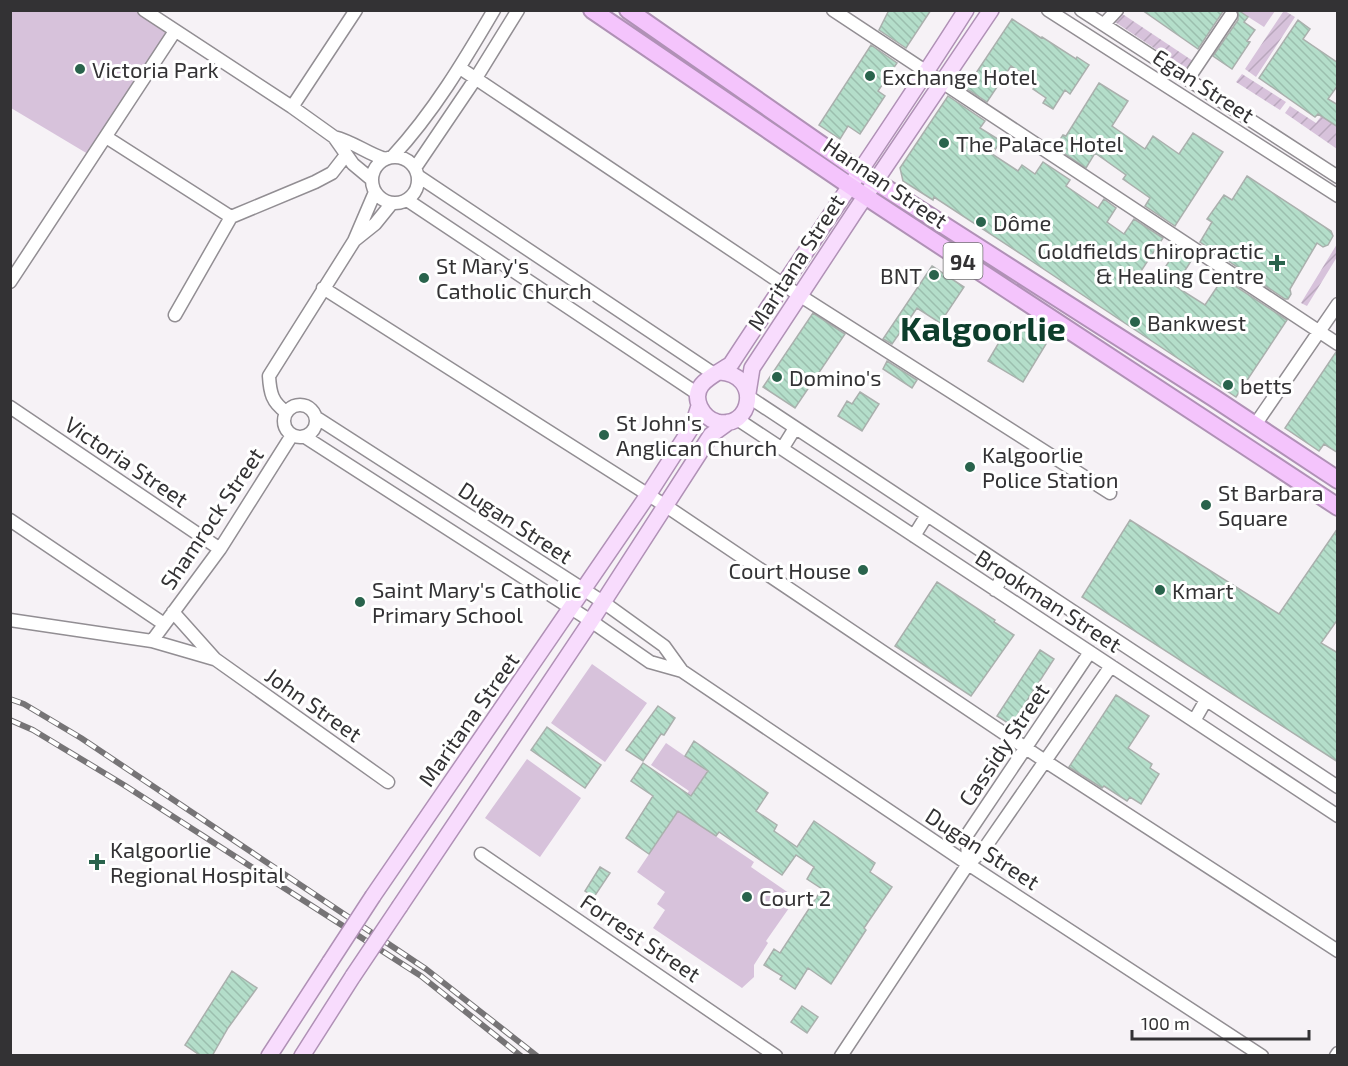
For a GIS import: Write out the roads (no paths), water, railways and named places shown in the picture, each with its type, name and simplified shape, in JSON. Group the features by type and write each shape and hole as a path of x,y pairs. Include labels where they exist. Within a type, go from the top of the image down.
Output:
{"highway":[{"name":"Hannan Street","path":"592,10 865,196 1338,507"},
{"name":"Hannan Street","path":"628,10 875,182 1338,480"}],"main road":[{"name":"Maritana Street","path":"717,373 731,364 849,185 927,73 966,10"},
{"name":"Maritana Street","path":"748,395 752,368 991,10"},
{"path":"729,372 737,376 743,382 748,395 743,414 733,420 720,423 705,415 699,400 700,386 717,373 729,372"},
{"name":"Maritana Street","path":"269,1056 373,896 648,495 693,425 699,400"},
{"name":"Maritana Street","path":"302,1056 603,603 711,435 733,420"}],"street":[{"path":"144,10 334,137 349,141 375,156 402,157 410,161 417,172 717,373"},
{"path":"292,107 356,10"},
{"path":"286,412 275,404 270,393 269,376 354,240 373,186 373,171 404,145 460,68 494,10"},
{"path":"334,137 384,201 392,203 407,200 415,193 418,185 417,172 518,10"},
{"path":"833,10 1338,344"},
{"name":"Egan Street","path":"1048,10 1338,196"},
{"name":"Egan Street","path":"1081,10 1338,177"},
{"path":"1104,24 1117,10"},
{"path":"1188,79 1231,15"},
{"path":"10,282 175,31"},
{"path":"460,68 799,295 1110,493"},
{"path":"106,137 231,217"},
{"path":"175,315 231,217 315,183 332,172 346,155"},
{"path":"407,200 699,400"},
{"path":"354,240 375,224 392,203"},
{"path":"323,288 666,506 1045,761 1338,951"},
{"path":"1255,425 1338,304"},
{"name":"Brookman Street","path":"748,395 1338,787"},
{"path":"299,404 307,406 314,411 317,418 314,430 298,436 286,429 284,421 286,412 292,406 299,404"},
{"name":"Victoria Street","path":"10,407 220,549"},
{"name":"Dugan Street","path":"317,418 603,603 664,646 682,671"},
{"name":"Brookman Street","path":"733,420 782,449 1338,816"},
{"path":"782,449 795,428"},
{"name":"Shamrock Street","path":"153,641 298,436"},
{"name":"Dugan Street","path":"298,436 591,621 650,662 682,671 968,864 1262,1056"},
{"path":"914,537 927,515"},
{"path":"10,520 164,624"},
{"path":"995,590 1007,569"},
{"name":"John Street","path":"173,612 215,659 388,782"},
{"name":"John Street","path":"10,620 153,641 215,659"},
{"name":"Cassidy Street","path":"968,864 967,835 1090,652"},
{"name":"Cassidy Street","path":"841,1056 968,864 984,849 1110,666"},
{"path":"1194,721 1206,700"},
{"name":"Forrest Street","path":"481,854 776,1056"}],"railway":[{"path":"10,699 24,704 81,738 426,969 537,1056"},
{"path":"10,720 33,730 124,785 421,976 521,1056"}],"place":[{"name":"Victoria Park","path":"80,69"},
{"name":"Exchange Hotel","path":"870,76"},
{"name":"The Palace Hotel","path":"944,143"},
{"name":"Dôme","path":"981,222"},
{"name":"Goldfields Chiropractic & Healing Centre","path":"1277,263"},
{"name":"BNT","path":"934,275"},
{"name":"St Mary's Catholic Church","path":"424,278"},
{"name":"Bankwest","path":"1135,322"},
{"name":"Domino's","path":"777,377"},
{"name":"betts","path":"1228,385"},
{"name":"St John's Anglican Church","path":"604,435"},
{"name":"Kalgoorlie Police Station","path":"970,467"},
{"name":"St Barbara Square","path":"1206,505"},
{"name":"Court House","path":"863,570"},
{"name":"Kmart","path":"1160,590"},
{"name":"Saint Mary's Catholic Primary School","path":"360,602"},
{"name":"Kalgoorlie Regional Hospital","path":"97,862"},
{"name":"Court 2","path":"747,897"}],"district":[{"name":"Kalgoorlie","path":"983,327"}]}
